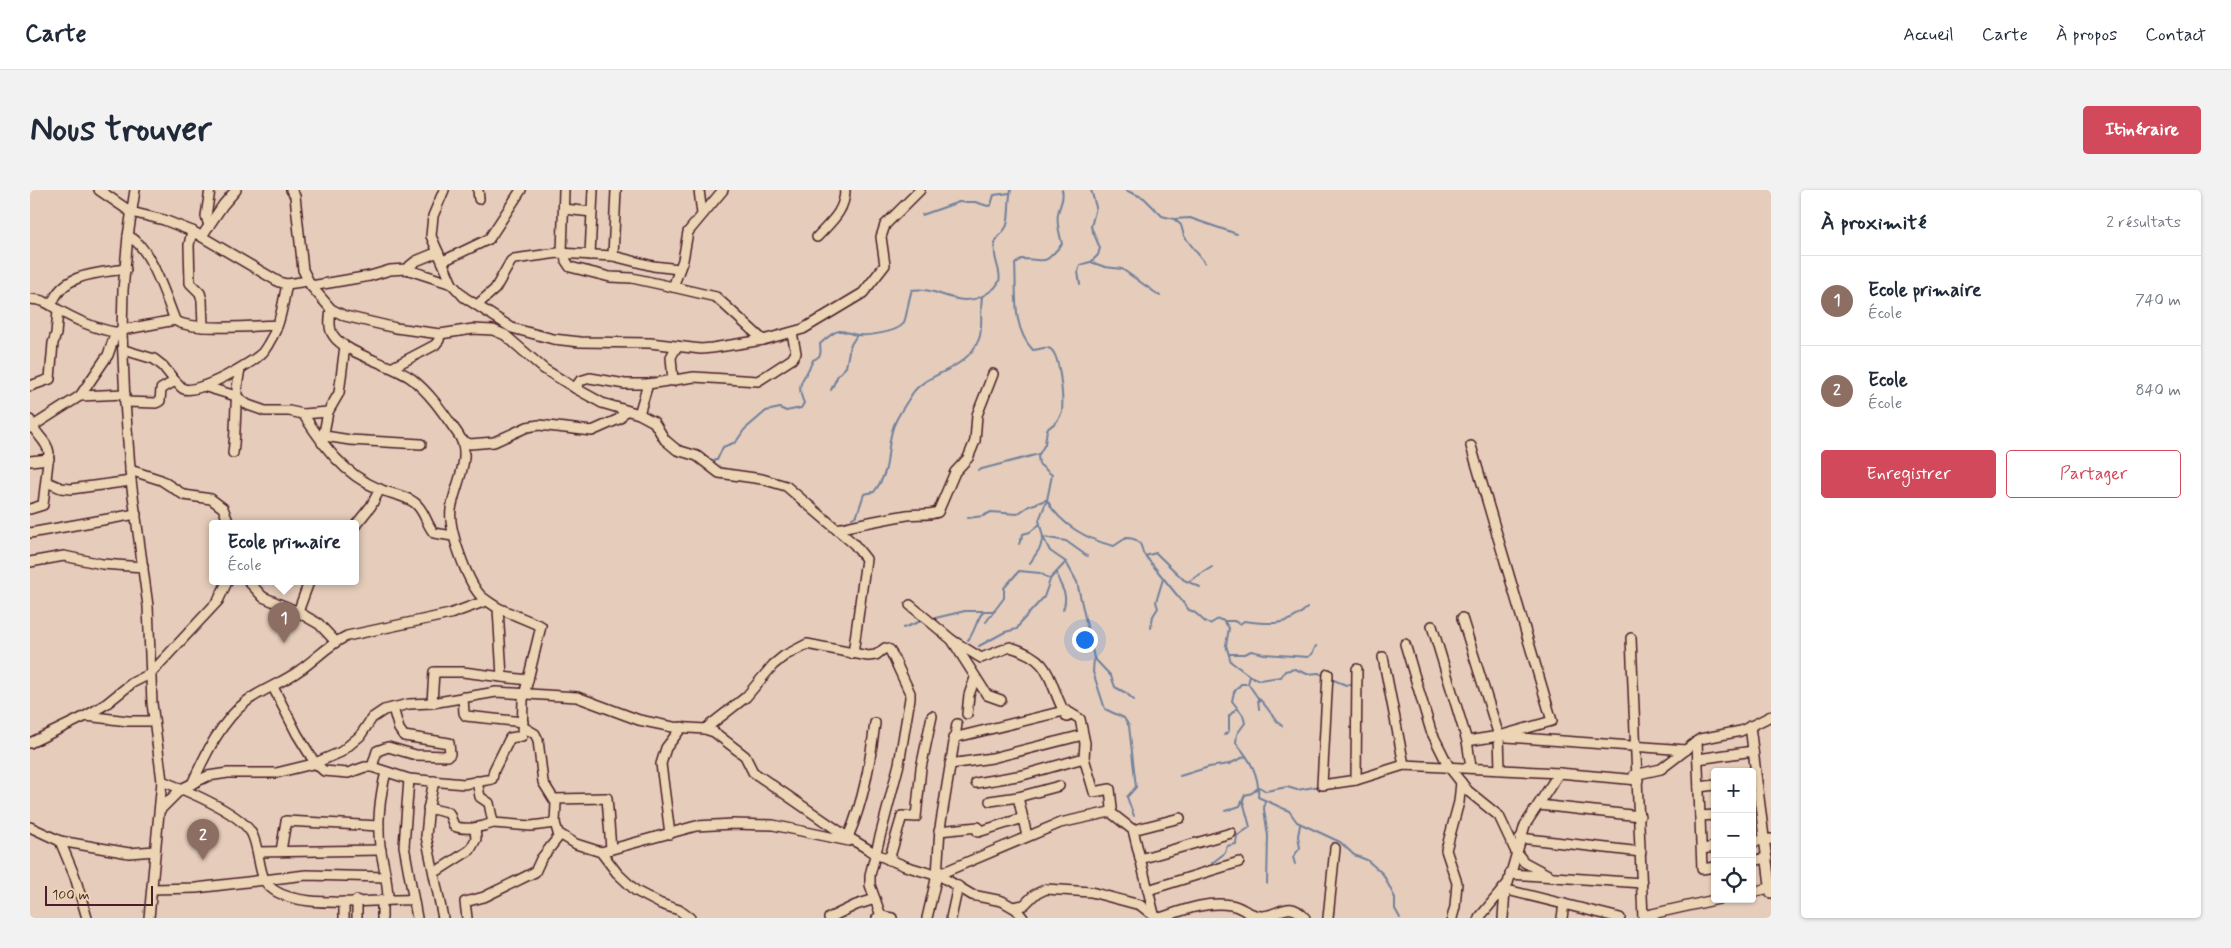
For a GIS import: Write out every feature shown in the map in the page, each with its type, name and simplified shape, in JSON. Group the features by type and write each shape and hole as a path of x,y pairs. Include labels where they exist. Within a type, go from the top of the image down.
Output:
{"street":[{"path":"99,190 131,212 164,220 202,236 279,282 287,284 309,283 370,276 390,270 406,269 452,284"},
{"path":"135,190 128,236 120,332 124,350 125,398 131,481 150,629 150,674 162,781 149,918"},
{"path":"209,226 206,216 210,190"},
{"path":"202,236 222,205 236,190"},
{"path":"291,190 295,196 301,260 309,283 331,309 345,316 396,328 440,334 473,329 493,330 505,335 544,369 575,388 602,403 625,412 639,414 656,424 665,440 676,450 697,456 719,473 762,479 786,486 854,544 866,559 854,654"},
{"path":"444,190 433,216 431,236 452,284 464,297 512,328 553,339 580,342 650,343 712,348 763,340 792,333 813,324 863,293 885,265 882,237 885,225 920,190"},
{"path":"442,262 489,240 521,190"},
{"path":"564,190 563,253 570,267 610,277 634,279 716,296 763,340"},
{"path":"584,270 588,255 593,190"},
{"path":"613,256 616,190"},
{"path":"699,190 702,214"},
{"path":"673,287 679,268 684,260 688,232 723,190"},
{"path":"817,237 839,214 843,207 845,190"},
{"path":"564,209 592,212"},
{"path":"192,231 189,245 190,283 200,293 203,326"},
{"path":"128,236 137,242 150,261 175,320 180,324 203,326 277,325"},
{"path":"406,269 416,260 438,252"},
{"path":"477,305 495,289 512,260 563,253 613,256 653,266 679,268"},
{"path":"634,279 636,261"},
{"path":"30,386 50,379 52,343 56,334 55,307 59,291 75,278 126,269"},
{"path":"124,350 154,359 163,366 183,389 203,386 240,369 262,352 272,338 277,325 287,284"},
{"path":"30,299 55,307 93,326 120,332 175,320"},
{"path":"331,309 330,325 333,335 346,346 394,367 414,381 434,400 464,441 470,444 494,442 527,427 539,425 592,431 619,419 625,412"},
{"path":"505,335 512,328"},
{"path":"30,509 43,505 49,459 49,449 31,425 80,396 108,355 120,332"},
{"path":"575,388 580,381 590,378 625,384 648,384 694,377 758,381 792,359 796,353 792,333"},
{"path":"394,367 435,345 439,340 440,334"},
{"path":"324,439 328,412 339,392 346,346"},
{"path":"673,381 671,356 677,346"},
{"path":"233,453 236,430 236,396 240,369"},
{"path":"836,529 879,519 912,514 929,516 938,512 954,472 968,458 976,441 977,415 993,374"},
{"path":"80,396 125,398 156,404 160,400 162,387 175,381"},
{"path":"639,414 648,384"},
{"path":"203,386 236,396 248,405 265,411 289,411 303,414 328,412"},
{"path":"303,414 352,476 380,490 407,498 417,505 434,533 453,536"},
{"path":"324,439 421,444"},
{"path":"273,687 297,734 315,763 324,771 348,773 365,767 372,767 409,779 464,784 492,779 494,770 509,740 512,737 522,737 524,694 541,626 486,601 476,588 453,536 450,527 450,511 462,471 464,441"},
{"path":"1467,741 1499,736 1552,721 1471,446"},
{"path":"30,461 49,459"},
{"path":"130,470 161,480 184,495 211,500 223,508 228,520"},
{"path":"47,482 61,488 71,489 131,481"},
{"path":"359,521 371,506 380,490"},
{"path":"30,533 136,514"},
{"path":"30,562 64,556 102,564 143,567"},
{"path":"30,743 86,716 106,704 132,683 150,674 218,601 225,585"},
{"path":"252,585 263,597 298,612 319,624 335,642"},
{"path":"298,612 308,585"},
{"path":"192,784 206,753 228,721 248,701 307,665 335,642 347,636 450,614 486,601"},
{"path":"910,605 952,640 981,658 1010,647 1042,662 1048,671 1066,713"},
{"path":"498,608 502,678"},
{"path":"1462,618 1499,736 1500,769"},
{"path":"1432,626 1467,741 1471,768"},
{"path":"1631,638 1643,917 1711,901"},
{"path":"952,640 987,695 1002,700"},
{"path":"705,729 746,697 773,665 784,656 808,644 854,654 876,655 885,648 890,650 910,693 898,764 870,875 870,885 879,917 892,918"},
{"path":"1405,644 1431,731 1449,766 1468,791 1499,816 1516,852 1524,862 1552,877"},
{"path":"1383,657 1404,764"},
{"path":"1356,780 1357,669"},
{"path":"432,703 434,672 470,672 502,678 528,680"},
{"path":"1328,674 1322,784 1356,780 1404,764 1622,778 1638,777 1661,769 1697,741 1741,731 1771,716"},
{"path":"967,714 969,695 975,678"},
{"path":"160,810 181,789 214,774 276,773 315,763 341,752 360,736 378,713 393,708 496,692 577,698 628,717 682,728 705,729 714,732 745,756 750,768 759,776 876,854 937,875 972,895 1002,902 1023,918"},
{"path":"463,698 466,716 523,724 535,734 538,740 543,782 554,799 555,824 560,835 576,844 601,852 617,872 636,890 661,904 679,910 690,918"},
{"path":"372,767 377,751 385,747 422,756 448,756 450,754 449,743 404,736 399,730 393,708"},
{"path":"954,738 1066,713 1080,719 1084,758 1094,792 1110,789 1112,808 1110,812"},
{"path":"86,716 128,721 154,721"},
{"path":"889,860 902,816 916,817 921,768 932,716"},
{"path":"848,837 862,800 868,776 875,723"},
{"path":"927,918 937,875 939,831 957,724"},
{"path":"1750,726 1754,768"},
{"path":"670,834 661,764 666,748 682,728"},
{"path":"950,764 992,758 1020,749 1083,735"},
{"path":"1499,736 1686,750"},
{"path":"1697,741 1702,869 1711,868"},
{"path":"1698,759 1753,751"},
{"path":"976,783 1023,776 1084,758"},
{"path":"382,918 386,877 379,826 386,772"},
{"path":"1479,918 1508,883 1525,825 1559,773"},
{"path":"409,779 404,846 416,918"},
{"path":"162,781 240,820 252,836 258,852 259,865 264,880 271,890 294,899 344,902 357,900 413,900"},
{"path":"434,781 428,808 426,836 443,918"},
{"path":"477,781 480,797 489,803 493,822"},
{"path":"1452,918 1455,908 1456,883 1446,850 1459,802 1461,782"},
{"path":"990,801 1018,797 1059,786"},
{"path":"1699,787 1711,786"},
{"path":"1018,797 1028,836"},
{"path":"554,799 607,798 611,849"},
{"path":"1539,806 1640,816"},
{"path":"428,808 449,813 456,827 475,828 493,822 531,826 555,824"},
{"path":"1756,810 1768,840 1767,858 1771,894"},
{"path":"937,875 1060,823 1110,812"},
{"path":"1110,812 1133,830 1154,917"},
{"path":"1700,816 1711,815"},
{"path":"939,831 978,827 978,832 1023,818"},
{"path":"1133,830 1180,818"},
{"path":"281,851 286,821 379,826"},
{"path":"601,852 696,826 758,824 859,843"},
{"path":"30,827 60,841 129,853 155,851"},
{"path":"434,873 470,850 476,839 475,828"},
{"path":"1140,860 1231,833"},
{"path":"466,918 465,902 484,897 535,872 540,859 552,847 560,835"},
{"path":"1520,838 1641,852"},
{"path":"60,841 72,868 88,918"},
{"path":"1328,918 1335,848"},
{"path":"1702,849 1711,848"},
{"path":"258,852 381,850"},
{"path":"1756,859 1767,858"},
{"path":"1148,890 1239,862"},
{"path":"1510,874 1642,883"},
{"path":"152,889 196,888 323,875 386,877"},
{"path":"951,918 958,886"},
{"path":"1756,891 1770,888"},
{"path":"1014,911 1024,905 1034,895 1046,889 1091,892 1140,905 1154,917 1160,918 1206,903 1234,905 1252,916 1265,917 1285,908 1299,912 1305,918"},
{"path":"1504,890 1620,918"},
{"path":"1503,918 1504,890"},
{"path":"829,918 856,905 875,899"},
{"path":"357,900 357,918"},
{"path":"344,902 344,918"},
{"path":"1562,918 1564,904"}],"waterway":[{"path":"709,460 717,460 723,447 736,442 744,430 766,411 780,408 786,411 801,408 804,403 800,390 802,380 813,360 819,356 821,352 820,344 829,336 841,331 856,335 869,335 900,327 907,313 912,290 926,290 964,300 981,297 994,288 1000,278 995,244 1007,225 1011,190"},
{"path":"1062,190 1063,197 1057,221 1062,244 1047,259 1021,259 1015,264 1016,309 1021,331 1033,350 1048,348 1052,351 1056,357 1060,376 1062,411 1058,419 1047,429 1045,444 1038,456 1039,464 1052,475 1047,500 1052,509 1067,524 1094,540 1114,546 1126,538 1136,540 1140,543 1143,553 1189,610 1210,624 1218,619 1224,621 1229,628 1226,645 1231,662 1250,676 1248,684 1241,684 1234,692 1232,701 1243,715 1245,723 1237,734 1236,743 1246,755 1256,775 1258,797 1289,811 1297,822 1340,842 1354,855 1367,860 1383,874 1395,898 1395,909 1400,918"},
{"path":"1091,190 1096,207 1091,227 1100,248 1098,255 1091,262 1105,267 1122,269 1160,296"},
{"path":"1125,190 1144,198 1162,216 1174,219 1190,218 1237,234"},
{"path":"922,215 959,202 975,202 988,206 991,205 994,195 1010,193"},
{"path":"1174,219 1181,225 1184,236 1205,263"},
{"path":"1080,284 1078,272 1080,265 1090,262"},
{"path":"852,518 857,515 864,494 874,492 880,484 886,469 893,426 912,394 927,381 956,365 973,350 980,335 982,297"},
{"path":"831,390 838,375 846,367 850,346 857,335"},
{"path":"667,435 676,444 692,450"},
{"path":"978,470 1039,454"},
{"path":"968,518 983,516 991,512 1017,514 1029,506 1046,500"},
{"path":"1047,500 1039,520 1043,537 1050,551 1066,562 1077,582 1094,658 1093,672 1105,709 1124,718 1129,726 1136,787 1127,797 1134,816"},
{"path":"1019,544 1023,534 1030,532 1040,524"},
{"path":"1030,563 1040,548 1043,537 1066,541 1087,556"},
{"path":"1145,556 1156,553 1184,580 1200,587"},
{"path":"986,622 1004,598 1004,588 1019,571 1040,573 1050,579 1066,562"},
{"path":"1189,581 1212,567"},
{"path":"1057,572 1065,598 1063,610"},
{"path":"1151,628 1153,616 1158,608 1156,602 1163,579"},
{"path":"979,646 1005,632 1017,629 1044,597 1050,580"},
{"path":"1224,621 1234,621 1240,624 1244,621 1278,623 1300,614 1307,608"},
{"path":"931,619 965,611 995,611"},
{"path":"968,640 983,612"},
{"path":"903,628 924,620"},
{"path":"1229,654 1245,654 1251,651 1264,654 1308,657 1316,646"},
{"path":"1094,658 1111,676 1115,687 1134,700"},
{"path":"1250,676 1259,680 1281,677 1285,671 1295,669 1307,674 1319,673 1324,676"},
{"path":"1331,679 1346,685 1355,683"},
{"path":"1249,685 1258,698 1259,709"},
{"path":"1258,698 1282,726"},
{"path":"1224,735 1229,731 1229,716 1237,708"},
{"path":"1180,776 1209,767 1229,764 1246,756"},
{"path":"1225,811 1240,806 1245,795 1252,793 1259,787 1266,791 1287,787 1297,790 1320,786"},
{"path":"1265,800 1264,809 1268,836 1267,884"},
{"path":"1212,863 1225,853 1227,846 1236,844 1237,836 1250,827 1243,801"},
{"path":"1295,864 1293,857 1300,848 1298,836 1300,825"}],"place":[{"name":"Ecole primaire","path":"284,643"},
{"name":"Ecole","path":"203,860"}]}
